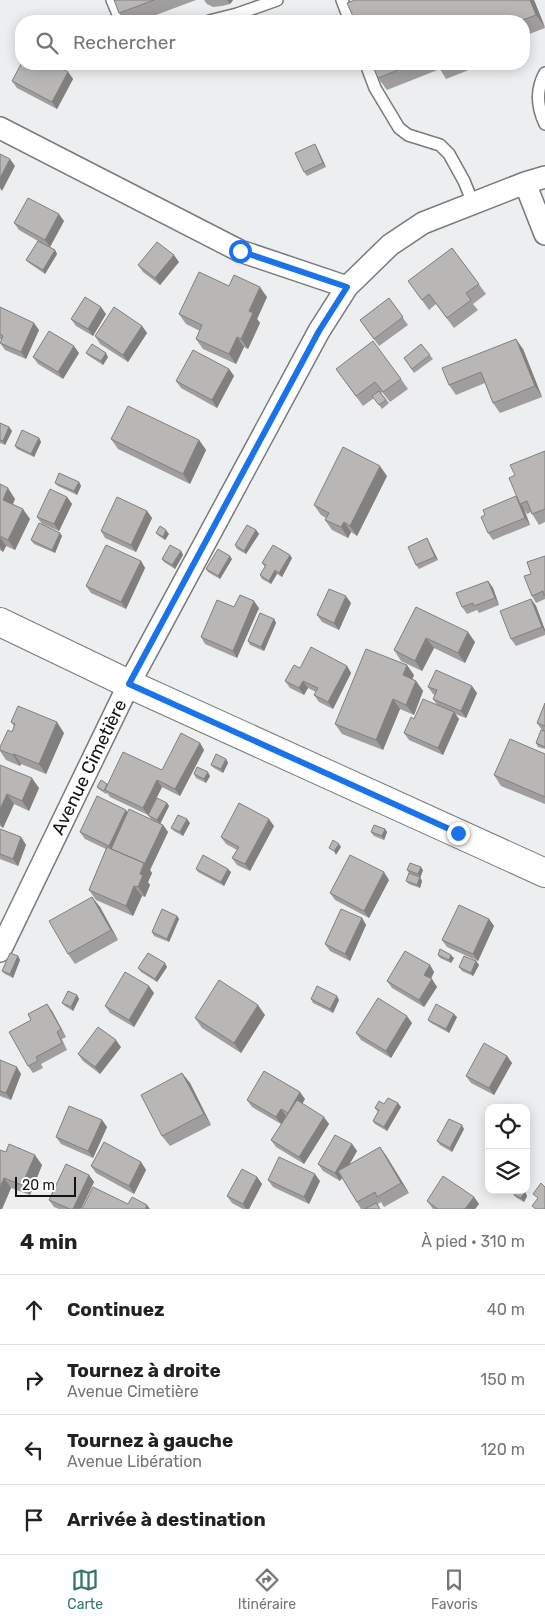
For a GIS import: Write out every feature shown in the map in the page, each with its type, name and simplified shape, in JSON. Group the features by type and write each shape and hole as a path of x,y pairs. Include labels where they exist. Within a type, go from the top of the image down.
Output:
{"street":[{"path":"0,128 240,251 347,287"},
{"name":"Avenue Cimetière","path":"0,951 129,684 319,331 347,287 390,245 423,224 473,203 545,177"},
{"path":"525,183 545,234"},
{"path":"0,622 129,684 545,873"}],"lane":[{"path":"112,0 118,15"},
{"path":"233,15 277,0"},
{"path":"342,0 348,15"},
{"path":"368,70 375,88 399,128 408,135 440,146 449,154 464,180 473,203"},
{"path":"545,73 538,95 540,112 545,124"}],"building":[{"path":"114,0 154,0 119,13"},
{"path":"355,0 530,0 536,15 530,17 530,15 352,15 347,3"},
{"path":"18,70 64,70 68,72 52,102 12,81"},
{"path":"375,70 398,70 378,78"},
{"path":"315,144 323,163 304,172 295,153"},
{"path":"0,154 10,159 0,178"},
{"path":"28,198 59,214 45,240 14,223"},
{"path":"38,241 55,250 43,270 26,260"},
{"path":"157,242 174,255 155,278 138,265"},
{"path":"452,248 479,284 466,293 471,300 447,318 429,294 422,300 408,281"},
{"path":"199,272 229,286 234,275 260,287 249,311 253,313 241,339 237,337 229,354 196,339 202,325 179,314"},
{"path":"85,297 101,307 88,329 71,319"},
{"path":"389,298 403,317 374,339 360,320"},
{"path":"0,307 34,323 21,352 0,343 3,336 0,334"},
{"path":"114,307 142,326 123,355 95,336"},
{"path":"49,331 74,346 58,372 33,357"},
{"path":"516,339 535,386 493,403 481,372 449,385 442,368"},
{"path":"373,341 401,379 383,392 375,382 356,396 336,369"},
{"path":"92,344 106,353 101,361 86,353"},
{"path":"421,344 430,355 412,369 404,358"},
{"path":"193,350 229,369 212,400 176,381"},
{"path":"379,391 386,400 379,405 372,396"},
{"path":"128,406 199,440 183,474 111,439"},
{"path":"0,423 9,427 3,441 0,440"},
{"path":"22,430 39,438 31,454 15,446"},
{"path":"343,447 380,466 350,526 344,522 341,527 325,520 329,513 314,505"},
{"path":"545,451 545,509 532,514 527,501 520,504 509,478 515,475 510,465"},
{"path":"59,473 79,482 74,491 55,483"},
{"path":"0,484 8,488 3,500 23,509 8,540 0,536"},
{"path":"50,489 67,497 54,524 37,517"},
{"path":"516,496 525,518 488,533 481,517 485,515 483,510"},
{"path":"117,497 147,511 131,545 101,531"},
{"path":"39,523 60,533 52,550 31,540"},
{"path":"247,525 256,530 244,551 235,545"},
{"path":"160,526 166,530 163,537 156,533"},
{"path":"427,538 435,557 416,565 408,547"},
{"path":"106,545 141,561 121,602 86,586"},
{"path":"170,545 181,551 172,565 162,559"},
{"path":"273,545 290,555 279,573 275,570 269,581 260,575 266,565 262,563"},
{"path":"218,549 230,556 218,576 206,569"},
{"path":"545,556 545,595 543,591 532,596 524,576 531,574 527,562"},
{"path":"488,581 495,598 474,606 473,603 462,607 456,593"},
{"path":"329,589 346,596 334,623 317,615"},
{"path":"240,595 254,601 233,651 201,637 217,600 234,607"},
{"path":"531,599 542,627 511,639 500,611"},
{"path":"416,607 468,632 458,653 426,638 415,661 394,650"},
{"path":"260,613 274,619 261,647 248,641"},
{"path":"311,647 347,666 328,702 314,695 318,688 303,681 299,688 285,681 294,665 300,668"},
{"path":"366,649 407,665 403,675 416,681 406,705 393,699 376,740 335,724"},
{"path":"436,670 472,686 461,711 433,699 437,690 428,687"},
{"path":"423,699 454,712 438,748 404,733 411,717 414,719"},
{"path":"545,703 545,726 537,723"},
{"path":"18,706 57,722 39,764 0,750 8,730 12,732 15,724 11,722"},
{"path":"541,730 545,731 545,747 536,743"},
{"path":"181,733 200,743 175,789 157,780 143,808 105,790 123,752 162,770"},
{"path":"510,739 545,754 545,797 494,775"},
{"path":"216,754 226,759 221,769 211,765"},
{"path":"0,765 32,778 22,801 7,794 0,809"},
{"path":"197,767 208,772 204,779 194,774"},
{"path":"101,780 107,784 104,791 97,787"},
{"path":"97,796 126,810 109,846 80,832"},
{"path":"157,798 167,803 157,820 148,815"},
{"path":"239,803 269,819 245,864 232,858 239,847 221,837"},
{"path":"129,809 163,825 144,865 144,863 111,849"},
{"path":"178,815 187,819 180,832 171,828"},
{"path":"374,825 385,829 382,836 371,832"},
{"path":"0,829 21,837 13,859 0,854"},
{"path":"333,840 339,844 334,851 329,848"},
{"path":"107,847 144,863 140,874 143,875 138,887 134,886 126,906 89,890"},
{"path":"203,855 228,869 221,882 196,869"},
{"path":"350,855 384,872 364,911 330,893"},
{"path":"410,863 421,867 418,874 407,870"},
{"path":"409,873 420,877 417,885 406,881"},
{"path":"92,897 111,930 68,954 49,921"},
{"path":"459,905 489,919 473,954 442,940"},
{"path":"162,909 177,916 167,939 152,932"},
{"path":"341,909 362,918 345,954 325,944"},
{"path":"440,949 451,955 449,960 438,955"},
{"path":"405,951 430,965 424,975 432,979 419,1000 387,981"},
{"path":"10,953 18,956 10,974 2,971"},
{"path":"148,953 165,963 155,979 138,968"},
{"path":"464,956 476,961 471,973 459,967"},
{"path":"125,972 149,986 129,1020 105,1006"},
{"path":"219,980 258,1005 234,1043 195,1018"},
{"path":"317,986 337,996 330,1009 311,999"},
{"path":"68,991 77,995 71,1007 62,1003"},
{"path":"378,998 407,1016 386,1051 356,1033"},
{"path":"47,1004 61,1029 57,1032 62,1043 36,1057 38,1061 28,1066 9,1032 31,1020 28,1014"},
{"path":"436,1004 454,1014 446,1029 428,1020"},
{"path":"98,1027 116,1040 95,1067 78,1054"},
{"path":"484,1043 507,1056 489,1088 466,1076"},
{"path":"0,1060 17,1067 6,1093 0,1091"},
{"path":"264,1071 300,1092 288,1113 281,1109 276,1117 247,1100"},
{"path":"182,1073 204,1114 162,1136 141,1095"},
{"path":"388,1098 398,1103 384,1127 373,1121 379,1110 375,1108 379,1101 384,1104"},
{"path":"297,1100 324,1117 299,1157 271,1140"},
{"path":"69,1106 102,1120 88,1151 56,1137"},
{"path":"449,1119 462,1125 450,1148 437,1141"},
{"path":"335,1135 352,1144 335,1173 318,1164"},
{"path":"104,1142 141,1162 129,1186 91,1166"},
{"path":"9,1144 35,1155 22,1185 4,1178 0,1187 0,1150 6,1152"},
{"path":"380,1147 401,1183 377,1197 375,1192 357,1202 338,1171"},
{"path":"279,1157 315,1174 304,1197 268,1180"},
{"path":"66,1164 89,1175 73,1209 49,1200"},
{"path":"242,1169 257,1177 243,1204 227,1196"},
{"path":"443,1176 474,1197 465,1209 438,1209 427,1201"},
{"path":"541,1183 545,1187 545,1209 536,1209 532,1206 538,1198 533,1194"},
{"path":"93,1187 128,1204 132,1197 147,1205 145,1209 82,1209"},
{"path":"515,1194 524,1194 521,1198"},
{"path":"376,1203 380,1209 365,1209"}],"route":[{"path":"240,251 347,287 319,331 129,684 458,833"}]}
